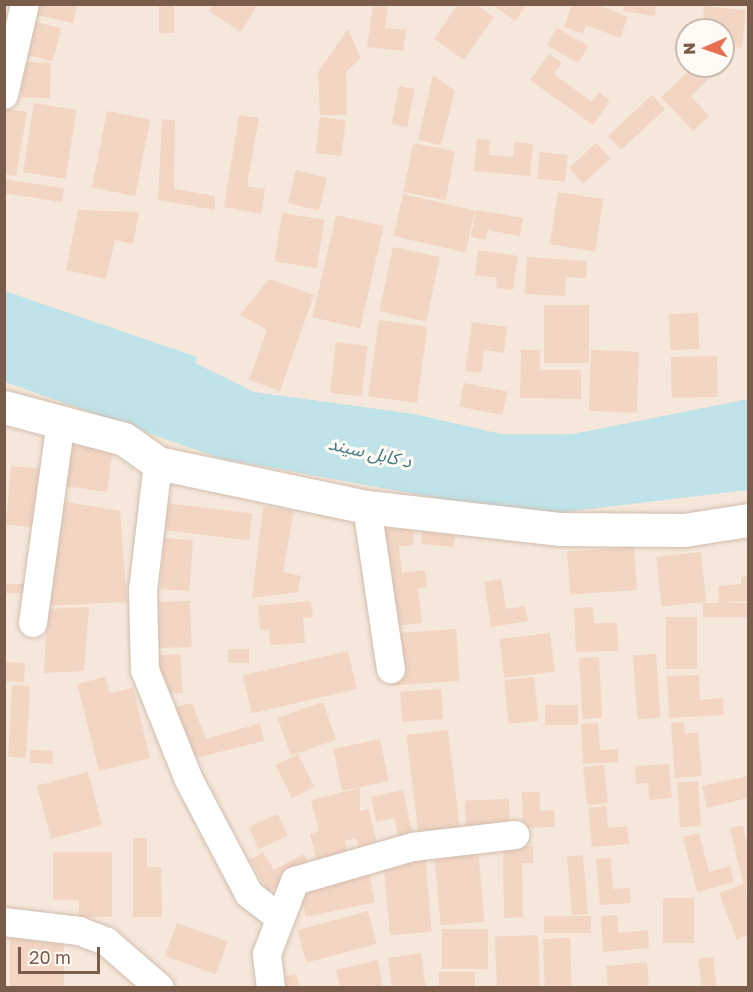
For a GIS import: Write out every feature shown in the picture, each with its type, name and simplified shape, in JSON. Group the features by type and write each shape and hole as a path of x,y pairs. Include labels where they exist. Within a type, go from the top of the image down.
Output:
{"street":[{"path":"4,95 25,4"},
{"path":"4,408 124,439 158,463 367,507 561,529 684,530 748,520"},
{"path":"33,623 61,421"},
{"path":"158,463 143,590 145,670 189,780 249,894 278,917"},
{"path":"367,507 391,669"},
{"path":"271,987 267,954 278,917 295,881 318,872 413,847 515,835"},
{"path":"4,922 80,931 107,942 160,987"}],"shaded area":[{"path":"5,5 748,5 748,987 5,987"}],"water":[{"name":"د کابل سيند","path":"5,291 197,357 195,363 254,392 414,414 501,434 573,434 748,399 748,490 556,513 448,500 219,458 5,382"}],"building":[{"path":"34,4 77,4 73,23 32,14"},
{"path":"159,4 174,4 174,33 159,33"},
{"path":"214,4 258,4 241,32 209,11"},
{"path":"458,4 476,4 494,17 464,60 434,39"},
{"path":"491,4 527,4 515,21"},
{"path":"572,4 596,4 628,17 620,38 586,25 583,34 564,27"},
{"path":"624,4 656,4 655,16 623,11"},
{"path":"373,5 388,7 385,28 406,30 403,51 367,47"},
{"path":"704,6 746,10 742,48 735,47 735,18 703,18"},
{"path":"32,21 61,28 53,61 24,54"},
{"path":"557,28 588,46 578,63 547,45"},
{"path":"348,29 361,58 346,72 347,115 320,115 318,72"},
{"path":"549,54 562,63 554,74 592,102 599,92 610,101 593,125 530,80"},
{"path":"22,62 51,63 50,98 21,97"},
{"path":"433,75 455,91 441,145 418,140"},
{"path":"681,78 710,78 691,96 709,116 693,131 661,97"},
{"path":"399,86 415,89 407,127 392,124"},
{"path":"652,95 665,109 621,150 608,136"},
{"path":"34,103 76,110 66,179 23,172"},
{"path":"4,108 27,112 16,176 4,174"},
{"path":"107,111 150,119 135,196 92,188"},
{"path":"239,115 259,118 247,186 265,189 261,214 224,207"},
{"path":"320,117 346,120 341,156 316,153"},
{"path":"162,119 175,120 174,189 215,196 215,210 158,200"},
{"path":"477,139 490,140 489,155 513,157 515,142 533,144 530,176 474,171"},
{"path":"413,143 455,151 446,200 403,192"},
{"path":"596,143 610,158 583,184 569,168"},
{"path":"540,152 568,155 565,182 537,179"},
{"path":"296,170 327,178 319,211 288,203"},
{"path":"4,179 64,189 62,202 4,193"},
{"path":"558,192 603,199 595,252 550,244"},
{"path":"403,194 475,211 465,253 393,236"},
{"path":"78,210 139,212 133,244 115,240 106,279 66,270"},
{"path":"476,210 523,218 520,236 488,230 486,240 471,237"},
{"path":"282,213 324,220 317,268 274,261"},
{"path":"336,215 384,226 360,328 312,317"},
{"path":"393,247 440,257 426,322 379,312"},
{"path":"478,250 518,256 513,290 496,288 497,278 475,275"},
{"path":"527,257 587,261 586,278 566,277 565,296 525,294"},
{"path":"269,279 314,295 280,391 249,380 267,330 240,315"},
{"path":"544,305 589,305 589,363 544,363"},
{"path":"698,313 699,349 670,350 669,314"},
{"path":"379,320 428,327 417,403 368,396"},
{"path":"472,322 507,327 504,353 484,350 481,373 465,371"},
{"path":"336,342 368,346 362,397 330,393"},
{"path":"521,350 540,350 540,370 581,370 581,399 520,398"},
{"path":"591,350 639,352 637,413 589,411"},
{"path":"717,356 718,397 672,398 671,357"},
{"path":"464,383 507,391 503,415 459,407"},
{"path":"66,433 113,448 107,492 58,485"},
{"path":"11,466 43,469 38,528 6,525"},
{"path":"55,500 120,511 127,602 43,606"},
{"path":"158,502 252,514 249,540 155,529"},
{"path":"263,507 294,510 283,572 301,576 298,592 252,598"},
{"path":"383,528 414,530 413,545 399,547 402,573 425,570 427,587 418,588 422,623 393,626"},
{"path":"422,532 455,535 454,547 421,544"},
{"path":"164,538 193,540 189,591 160,589"},
{"path":"634,547 637,590 570,595 567,552"},
{"path":"701,552 706,602 661,606 656,557"},
{"path":"748,576 748,601 719,603 718,586 741,584 741,577"},
{"path":"501,579 506,609 525,606 528,621 491,627 484,582"},
{"path":"4,584 24,584 24,593 4,593"},
{"path":"190,601 192,647 153,648 151,602"},
{"path":"311,601 313,617 303,618 305,643 270,645 269,629 260,630 258,606"},
{"path":"703,603 748,603 748,617 703,617"},
{"path":"89,607 84,671 44,673 47,609"},
{"path":"593,607 594,623 617,623 618,651 576,652 574,608"},
{"path":"666,617 697,617 697,669 666,669"},
{"path":"456,629 460,681 393,686 389,634"},
{"path":"550,633 555,672 504,678 499,639"},
{"path":"228,649 249,649 249,663 228,663"},
{"path":"348,651 357,689 252,713 243,675"},
{"path":"180,654 183,693 158,695 155,656"},
{"path":"656,654 660,718 638,719 633,656"},
{"path":"599,657 602,718 582,719 579,658"},
{"path":"4,662 25,663 24,682 4,681"},
{"path":"699,675 700,700 723,698 724,715 669,718 667,676"},
{"path":"105,677 110,693 133,688 150,758 99,771 77,684"},
{"path":"534,677 539,721 509,724 504,680"},
{"path":"12,685 30,686 26,758 8,757"},
{"path":"441,689 443,719 402,722 400,692"},
{"path":"323,702 336,740 291,755 278,718"},
{"path":"192,703 206,739 260,723 264,741 191,759 170,708"},
{"path":"545,705 578,705 578,725 545,725"},
{"path":"684,722 685,734 698,732 702,776 675,778 671,723"},
{"path":"598,723 600,750 618,749 618,762 583,764 581,724"},
{"path":"448,730 460,827 418,832 406,735"},
{"path":"380,739 389,781 342,791 333,749"},
{"path":"30,750 53,751 53,764 30,763"},
{"path":"298,754 314,787 292,798 276,765"},
{"path":"669,764 672,798 649,800 648,783 636,784 635,766"},
{"path":"604,765 608,803 587,805 583,767"},
{"path":"88,772 102,825 51,839 37,786"},
{"path":"748,776 748,798 707,808 702,786"},
{"path":"698,781 701,826 680,827 677,782"},
{"path":"360,788 360,811 369,809 378,848 360,853 356,838 345,841 349,857 318,865 310,834 319,831 311,800"},
{"path":"403,790 413,837 399,840 394,818 376,822 371,797"},
{"path":"522,792 540,792 540,811 554,810 555,827 523,828"},
{"path":"509,799 510,826 466,828 465,801"},
{"path":"606,806 608,828 627,826 629,844 592,847 588,808"},
{"path":"278,814 288,836 259,849 249,827"},
{"path":"743,825 748,849 748,882 743,884 730,828"},
{"path":"699,833 709,872 730,866 734,882 697,892 683,837"},
{"path":"133,838 147,838 147,867 161,867 162,917 133,917"},
{"path":"503,846 533,846 533,863 522,863 523,917 504,918"},
{"path":"478,848 484,922 441,926 434,852"},
{"path":"53,852 112,852 112,917 79,917 79,900 53,900"},
{"path":"263,852 274,870 304,854 311,867 268,892 250,860"},
{"path":"425,854 432,932 390,935 383,858"},
{"path":"583,855 588,914 572,915 567,856"},
{"path":"611,858 613,889 630,888 631,903 600,905 596,859"},
{"path":"368,869 375,902 306,917 299,884"},
{"path":"746,883 748,935 737,940 719,893"},
{"path":"663,898 694,898 694,943 663,943"},
{"path":"368,911 377,944 306,963 297,930"},
{"path":"617,915 618,933 648,930 649,948 603,952 601,916"},
{"path":"544,916 591,916 591,933 544,933"},
{"path":"177,923 228,941 216,974 165,956"},
{"path":"442,929 488,929 488,969 442,969"},
{"path":"10,935 64,935 64,988 10,988"},
{"path":"538,935 540,988 497,988 495,937"},
{"path":"570,938 572,988 545,988 543,939"},
{"path":"421,953 426,988 392,988 388,958"},
{"path":"713,957 717,988 702,988 698,959"},
{"path":"378,960 383,988 340,988 336,970"},
{"path":"647,962 649,988 608,988 606,966"},
{"path":"439,972 475,972 475,987 439,987"},
{"path":"296,974 300,988 281,988 279,978"}]}
